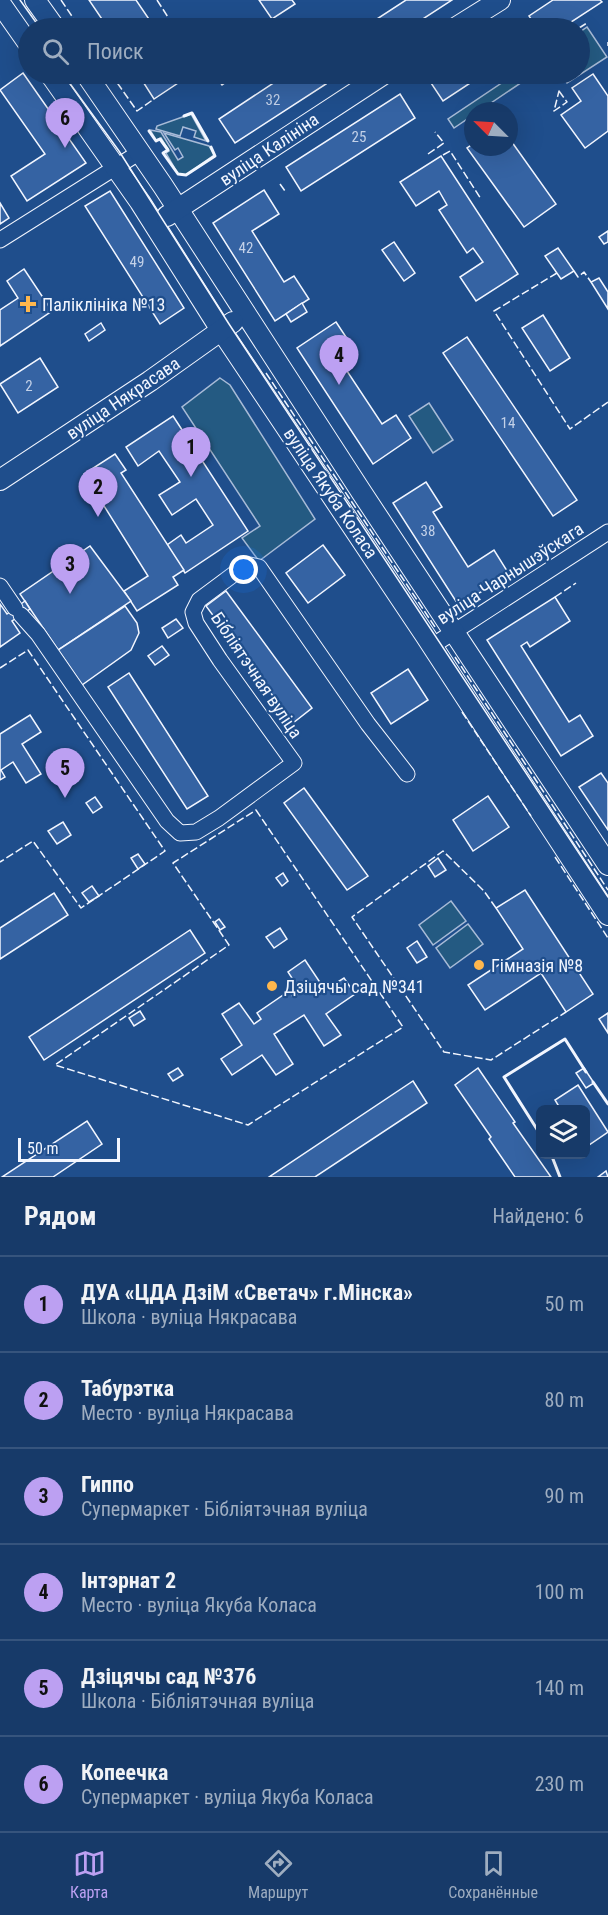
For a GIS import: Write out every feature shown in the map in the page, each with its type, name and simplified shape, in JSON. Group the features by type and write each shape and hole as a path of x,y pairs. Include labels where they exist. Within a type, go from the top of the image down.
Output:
{"main road":[{"path":"35,0 48,18"},
{"path":"471,18 500,0"},
{"path":"0,3 18,29"},
{"name":"вуліца Якуба Коласа","path":"57,84 116,167 221,330 608,915"},
{"name":"вуліца Якуба Коласа","path":"93,84 178,209 244,313 608,865"},
{"name":"вуліца Калініна","path":"154,225 369,84"},
{"name":"вуліца Някрасава","path":"0,480 150,381 244,313"}],"street":[{"path":"0,240 140,152"},
{"name":"вуліца Чарнышэўскага","path":"432,646 608,532"},
{"name":"Бібліятэчная вуліца","path":"0,586 38,634 167,821 180,832 196,832 294,763 208,642 196,623 193,612 199,600 242,568 250,565 260,567 368,724 407,774"}],"shaded area":[{"path":"590,32 607,57 590,68"},
{"path":"500,84 519,84 492,102 473,102"},
{"path":"464,108 464,121 454,128 448,119"},
{"path":"191,114 206,141 194,137 196,131 183,127 180,136 156,129 157,126"},
{"path":"150,130 161,132 178,160 183,157 178,148 175,150 164,133 209,146 214,155 186,175 178,174 166,153 169,151 161,138 156,140"},
{"path":"220,378 230,385 315,519 259,561 242,538 260,526 182,407"},
{"path":"429,403 453,440 433,453 409,416"},
{"path":"451,901 466,921 433,945 419,925"},
{"path":"468,924 483,944 450,968 436,948"}],"building":[{"path":"89,0 136,0 148,18 101,18"},
{"path":"259,0 292,0 295,4 274,18"},
{"path":"406,0 452,0 424,18 378,18"},
{"path":"553,0 600,0 602,2 577,18 530,18 529,16"},
{"path":"593,74 608,96 608,131 585,148 561,115 581,101 572,88 578,84 590,84 590,76"},
{"path":"18,77 18,84 31,84 86,163 27,201 11,176 45,154 0,90"},
{"path":"144,84 176,84 154,99"},
{"path":"272,84 326,84 235,143 219,119"},
{"path":"432,84 469,84 443,101"},
{"path":"400,94 415,118 301,191 286,167"},
{"path":"518,151 556,204 524,227 473,156 518,156"},
{"path":"441,156 518,274 476,301 460,277 483,262 473,248 467,253 439,210 447,205 439,191 416,206 400,182"},
{"path":"264,190 279,214 252,231 284,282 294,276 309,299 275,321 213,223"},
{"path":"110,191 184,308 160,324 85,206"},
{"path":"0,203 9,218 0,224"},
{"path":"608,231 608,242 604,244 599,237"},
{"path":"394,242 415,273 404,281 382,250"},
{"path":"558,248 574,271 561,279 545,256"},
{"name":"Паліклініка №13","path":"24,269 52,311 0,346 0,310 18,298 7,281"},
{"path":"599,278 608,292 608,309 591,282"},
{"path":"302,303 307,312 291,322 286,314"},
{"path":"543,315 570,358 550,371 522,328"},
{"path":"336,322 352,346 337,356 382,424 396,415 411,438 373,464 297,348"},
{"path":"101,323 105,330 89,341 85,334"},
{"path":"467,337 577,500 553,516 443,353"},
{"path":"40,358 58,387 18,413 0,384"},
{"path":"173,416 248,531 185,573 167,545 181,535 186,543 213,525 196,499 172,515 159,495 180,482 159,451 138,466 126,447"},
{"path":"115,454 126,470 121,473 184,570 173,577 178,585 137,611 124,591 148,576 84,474"},
{"path":"426,482 442,507 433,512 468,567 494,550 509,574 459,606 393,503"},
{"path":"323,545 345,575 308,603 286,573"},
{"path":"90,546 131,601 58,650 20,594"},
{"path":"226,591 312,708 293,723 206,606"},
{"path":"555,597 570,621 530,647 527,642 521,646 569,722 580,715 593,736 561,756 487,640"},
{"path":"25,601 30,609 12,621 20,633 0,647 0,604 7,614"},
{"path":"125,606 137,623 139,633 131,650 82,685 58,650"},
{"path":"176,619 183,628 168,638 162,628"},
{"path":"162,646 169,655 155,665 148,656"},
{"path":"408,669 428,700 391,724 371,693"},
{"path":"129,673 208,796 187,809 108,687"},
{"path":"30,715 41,732 22,744 41,774 26,783 13,762 1,770 5,777 0,780 0,734"},
{"path":"601,773 608,783 608,830 579,787"},
{"path":"304,788 368,876 347,890 284,803"},
{"path":"488,796 509,827 473,851 453,820"},
{"path":"95,797 102,807 93,813 86,803"},
{"path":"63,822 71,835 57,844 48,831"},
{"path":"138,854 145,864 138,869 131,858"},
{"path":"438,858 446,870 435,877 428,866"},
{"path":"283,873 288,881 282,886 276,878"},
{"path":"92,886 99,896 89,902 82,893"},
{"path":"525,890 593,994 566,1012 541,973 485,1010 468,985 523,949 496,908"},
{"path":"54,893 68,915 0,959 0,928"},
{"path":"219,919 225,927 220,930 215,922"},
{"path":"280,928 287,939 274,948 266,937"},
{"path":"190,930 205,953 44,1060 29,1037"},
{"path":"417,941 427,957 417,963 407,948"},
{"path":"305,960 325,990 344,978 355,994 326,1014 341,1035 324,1046 304,1015 274,1034 293,1064 276,1075 262,1055 232,1075 221,1059 242,1045 222,1014 239,1003 254,1024 261,1019 257,1013 289,991 293,997 301,992 288,972"},
{"path":"140,1011 145,1019 134,1026 129,1018"},
{"path":"608,1013 608,1033 599,1019"},
{"path":"178,1068 183,1075 173,1081 168,1074"},
{"path":"478,1068 515,1122 513,1123 536,1159 551,1177 515,1177 455,1085"},
{"path":"584,1068 594,1083 586,1088 576,1073"},
{"path":"413,1081 427,1103 315,1177 269,1177"},
{"path":"578,1085 608,1132 590,1144 590,1105 558,1105 555,1100"},
{"path":"87,1121 102,1144 53,1177 2,1177"},
{"path":"606,1171 608,1177 598,1177"}],"tram line":[{"path":"20,0 33,18"},
{"path":"70,84 119,151 229,324 608,897"}],"fence":[{"path":"61,0 73,18"},
{"path":"157,0 169,18"},
{"path":"118,84 137,111 154,99"},
{"path":"559,91 567,102 554,111 559,91"},
{"path":"428,154 444,143 435,132"},
{"path":"443,155 450,151 481,199"},
{"path":"280,184 285,191"},
{"path":"574,271 578,277 584,272 591,282"},
{"path":"557,273 494,311 570,429 608,402"},
{"path":"266,373 435,627"},
{"path":"555,597 576,583"},
{"path":"0,668 28,650 165,851 81,908 33,841 0,862"},
{"path":"455,657 608,890"},
{"path":"462,712 531,816"},
{"path":"256,810 403,1027 248,1125 55,1065 229,945 173,863 256,810"},
{"path":"496,908 484,891 443,851 352,917 444,1052 491,1060 566,1012"},
{"path":"555,857 608,938"}],"wall":[{"path":"184,116 192,113 208,141"},
{"path":"149,131 156,141 160,139 168,150 163,153 178,174 186,175 215,156 211,147"},
{"path":"536,1128 504,1077 565,1039 586,1072"},
{"path":"593,1082 608,1104"},
{"path":"553,1159 560,1177"}],"place":[{"name":"Копеечка","path":"65,148"},
{"name":"Паліклініка №13","path":"28,304"},
{"name":"Інтэрнат 2","path":"339,385"},
{"name":"ДУА «ЦДА ДзіМ «Светач» г.Мінска»","path":"191,477"},
{"name":"Табурэтка","path":"98,517"},
{"name":"Гиппо","path":"70,594"},
{"name":"Дзіцячы сад №376","path":"65,798"},
{"name":"Гімназія №8","path":"479,965"},
{"name":"Дзіцячы сад №341","path":"272,986"}]}
